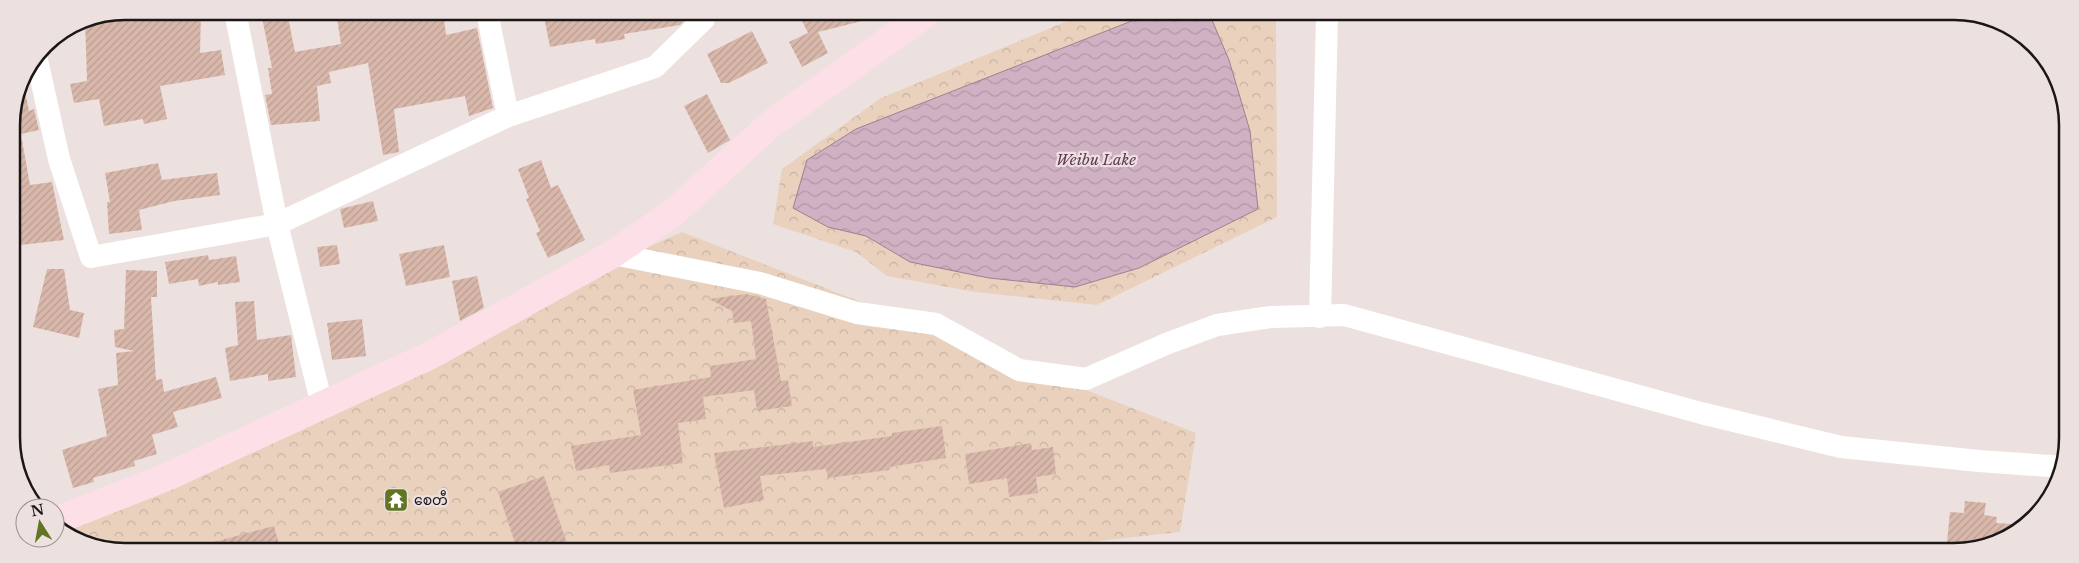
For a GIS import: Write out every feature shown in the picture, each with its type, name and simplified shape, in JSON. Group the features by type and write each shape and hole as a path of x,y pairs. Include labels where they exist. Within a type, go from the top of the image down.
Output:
{"main road":[{"path":"65,517 169,476 431,356 613,254 674,212 772,123 917,20"}],"street":[{"path":"236,20 277,224 322,405"},
{"path":"489,20 508,116"},
{"path":"38,66 60,158 91,257 277,224 508,116 655,67 702,20"},
{"path":"1320,317 1327,20"},
{"path":"613,254 760,283 857,313 936,324 1019,370 1086,379 1166,344 1217,325 1271,316 1320,317 1344,315 1701,413 1841,447 1979,462 2055,466"}],"green space":[{"name":"Weibu Lake","path":"1070,20 1276,20 1277,217 1097,305 975,292 887,276 856,252 773,224 782,169 881,98"},
{"path":"682,232 1196,433 1180,532 1081,543 125,543 104,541 72,529 65,524 65,508"}],"water":[{"name":"Weibu Lake","path":"1134,20 1212,20 1229,60 1250,131 1258,209 1139,268 1075,287 989,278 910,262 866,236 828,227 793,208 807,160 856,129"}],"building":[{"path":"125,20 201,20 200,53 221,50 225,75 160,86 167,119 144,124 143,119 104,126 99,99 74,103 70,84 87,81 85,28 104,22"},
{"path":"263,20 289,20 295,52 341,44 337,20 444,20 446,35 477,28 493,108 469,116 465,96 394,109 399,152 383,155 368,63 329,72 331,83 317,86 320,121 271,125 265,95 272,94 268,68 272,68"},
{"path":"545,20 684,20 680,25 624,34 625,39 596,44 595,39 550,47"},
{"path":"802,20 866,20 818,32 828,53 802,67 789,42 808,33"},
{"path":"752,31 768,63 729,83 721,83 707,54"},
{"path":"25,93 29,111 34,109 39,130 20,134 20,118"},
{"path":"707,94 730,140 708,153 684,106"},
{"path":"20,140 22,140 30,185 52,182 64,240 20,245"},
{"path":"541,160 551,188 558,185 585,240 548,258 536,233 540,231 526,199 529,198 518,169"},
{"path":"158,163 162,180 217,173 220,195 174,201 139,210 142,230 109,234 107,202 110,202 105,173"},
{"path":"373,201 378,221 344,228 340,209"},
{"path":"337,245 340,264 320,267 317,247"},
{"path":"444,245 450,277 406,286 399,254"},
{"path":"208,255 209,260 236,256 240,282 218,285 218,282 199,286 198,279 169,284 165,262"},
{"path":"47,269 64,269 70,310 84,313 79,338 33,327"},
{"path":"126,270 157,271 157,297 151,297 156,380 162,379 164,392 216,377 222,398 173,412 178,427 152,435 157,454 134,461 135,466 93,478 94,482 73,488 62,450 107,436 98,389 118,385 116,353 134,351 115,347 114,330 124,329"},
{"path":"477,276 484,308 460,321 452,281"},
{"path":"746,294 766,299 781,381 788,380 792,406 757,411 754,390 703,397 706,419 678,423 683,463 610,473 609,465 576,471 571,446 641,435 633,390 711,377 710,366 756,359 751,321 734,323 732,311 709,299"},
{"path":"254,301 257,340 291,335 296,377 268,381 268,374 230,381 225,348 238,345 235,302"},
{"path":"362,319 366,356 332,360 327,323"},
{"path":"942,426 946,458 889,467 889,470 828,478 826,469 760,476 764,500 724,508 714,453 813,441 813,447 892,436 892,433"},
{"path":"1031,443 1032,450 1053,447 1056,474 1036,477 1038,493 1009,497 1007,478 969,484 965,454"},
{"path":"544,476 567,543 515,543 498,492"},
{"path":"1965,501 1986,503 1984,515 1997,517 1996,523 2014,524 2001,532 1981,539 1961,543 1947,542 1950,512 1964,513"},
{"path":"274,526 279,543 214,543"}],"place":[{"name":"စေတီ","path":"396,500"}]}
